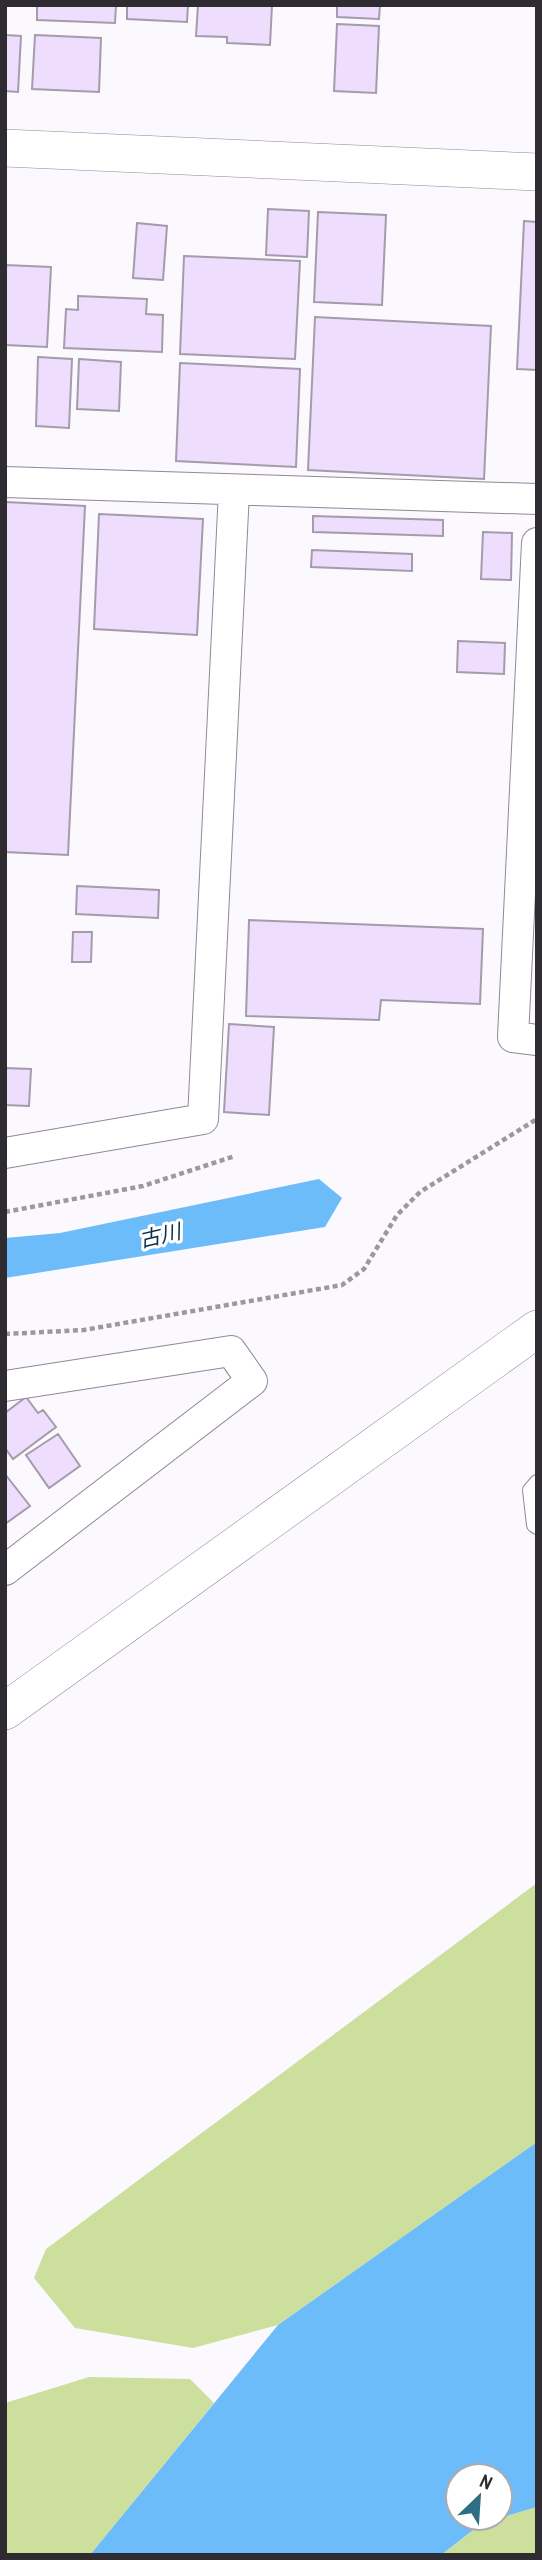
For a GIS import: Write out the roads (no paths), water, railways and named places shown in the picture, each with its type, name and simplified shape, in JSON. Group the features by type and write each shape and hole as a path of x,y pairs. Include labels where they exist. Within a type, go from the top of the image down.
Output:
{"street":[{"path":"5,148 537,172"},
{"path":"5,482 537,499"},
{"path":"5,1153 203,1119 234,491"},
{"path":"537,543 513,1037 537,1040"},
{"path":"5,1712 537,1329"},
{"path":"5,1386 230,1351 252,1381 5,1570"}],"lane":[{"path":"537,1482 530,1490 537,1527"}],"water":[{"name":"古川","path":"319,1179 342,1198 325,1227 5,1278 5,1238 60,1233"},
{"path":"537,2142 537,2507 514,2514 514,2462 444,2462 444,2532 470,2532 441,2555 90,2555 278,2325"}]}
